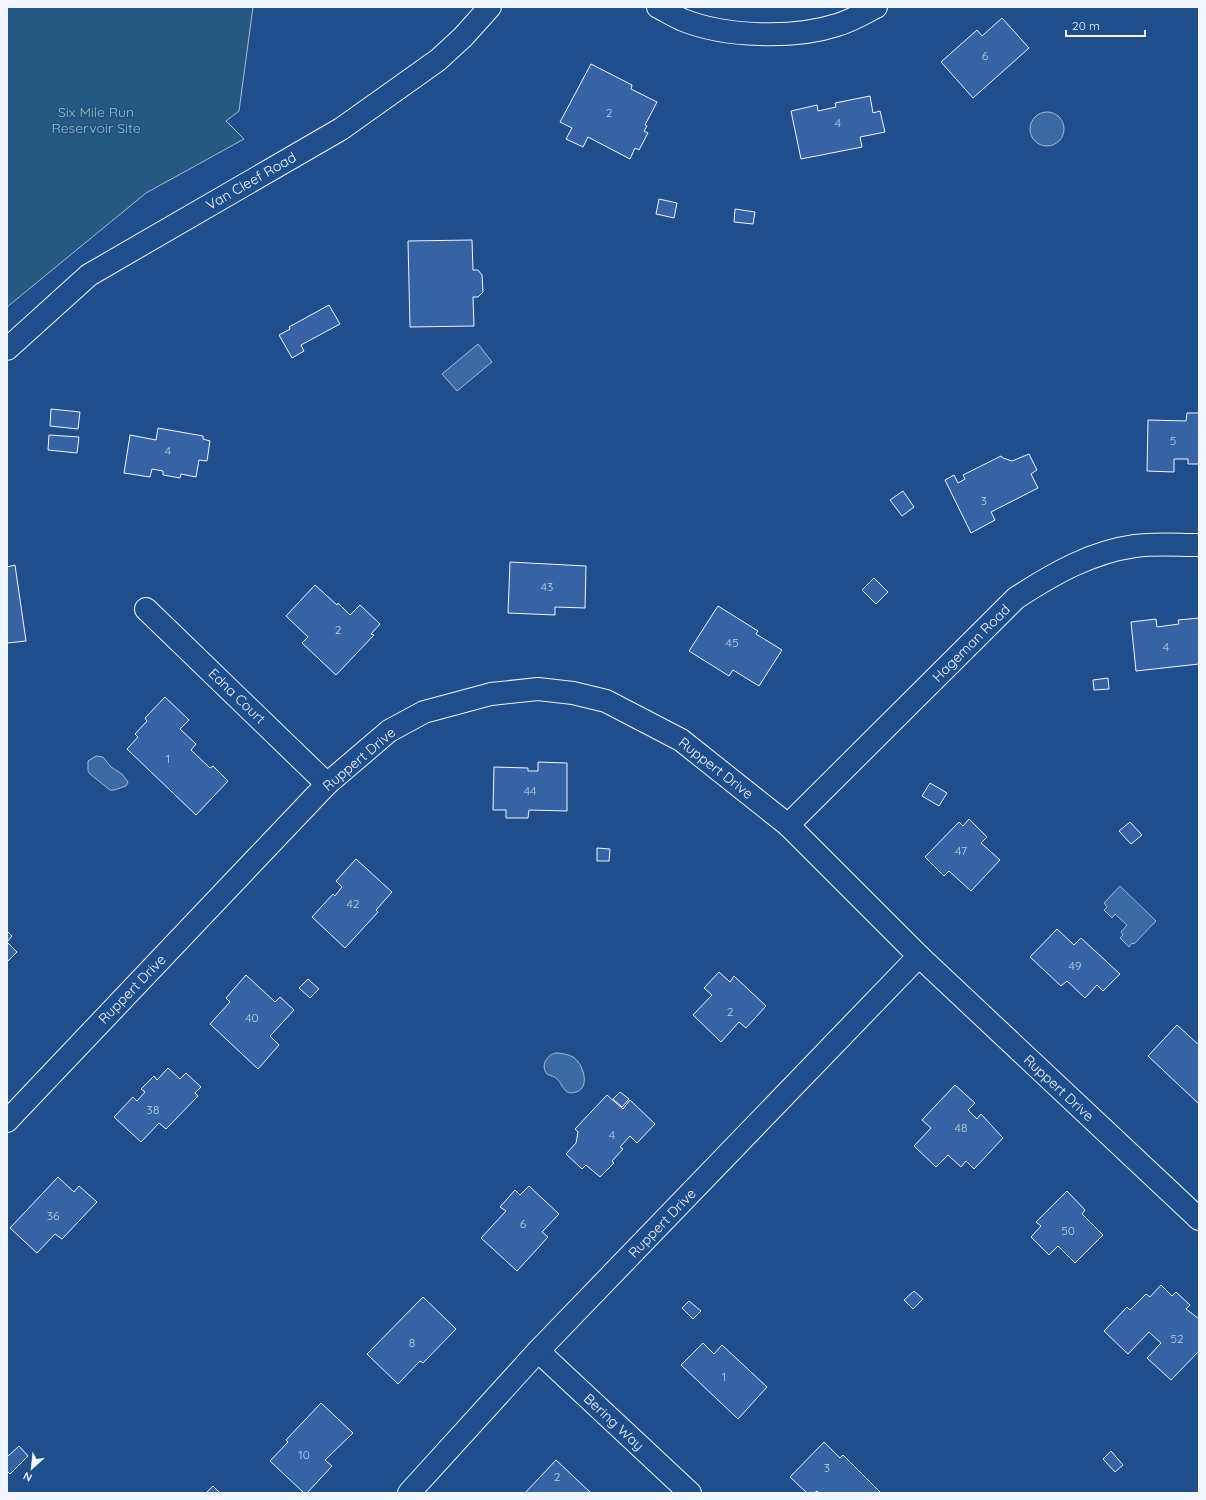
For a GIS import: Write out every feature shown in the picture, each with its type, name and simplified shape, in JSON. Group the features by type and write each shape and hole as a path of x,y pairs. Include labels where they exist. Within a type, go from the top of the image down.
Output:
{"street":[{"name":"Van Cleef Road","path":"7,349 89,274 341,129 438,60 463,37 490,7"},
{"path":"658,7 683,20 723,30 759,34 792,34 838,25 876,7"},
{"name":"Hageman Road","path":"788,824 1016,598 1052,574 1093,556 1136,546 1199,545"},
{"name":"Edna Court","path":"146,609 327,784"},
{"name":"Ruppert Drive","path":"8,1119 327,784 389,731 424,712 491,694 538,689 573,693 606,701 681,740 788,824 919,956 1199,1219"},
{"name":"Ruppert Drive","path":"409,1493 538,1351 919,956"},
{"name":"Bering Way","path":"538,1351 690,1493"}],"green space":[{"name":"Six Mile Run Reservoir Site","path":"7,7 253,7 239,111 226,121 244,139 146,193 7,307"}],"shaded area":[{"path":"1044,112 1050,112 1054,113 1061,119 1064,129 1063,136 1057,143 1050,146 1044,146 1040,145 1033,139 1030,132 1030,126 1031,122 1037,115"},
{"path":"478,344 492,362 457,391 442,374"},
{"path":"96,756 103,757 111,767 122,774 128,782 126,786 110,790 90,774 88,771 88,761"},
{"path":"1120,886 1156,921 1134,944 1132,943 1129,947 1120,938 1123,935 1121,932 1127,925 1115,914 1112,918 1104,910 1107,907 1104,903"},
{"path":"555,1053 571,1056 580,1064 584,1075 581,1090 569,1093 557,1079 547,1074 544,1068 545,1061 549,1056"}],"building":[{"path":"1002,18 1029,48 973,98 941,62 977,30 982,36"},
{"path":"591,64 632,85 631,89 657,102 645,125 647,126 644,131 648,133 639,150 635,148 630,159 588,137 583,147 566,139 572,128 560,122"},
{"path":"870,96 873,113 880,111 885,132 860,137 862,147 801,159 791,111 817,105 818,111 836,107 835,103"},
{"path":"659,199 677,203 674,218 656,214"},
{"path":"735,209 755,212 753,224 734,222"},
{"path":"472,240 473,270 478,270 482,275 483,292 478,297 473,297 474,326 410,327 408,241"},
{"path":"329,305 340,324 301,345 304,351 292,358 279,335 290,329 289,327"},
{"path":"51,409 80,412 78,429 50,426"},
{"path":"1187,413 1199,413 1199,464 1188,464 1188,459 1174,459 1174,472 1147,471 1148,420 1186,421"},
{"path":"158,428 203,436 203,439 210,441 207,461 199,460 196,477 181,474 180,478 163,475 163,471 152,469 150,477 124,473 130,435 156,440"},
{"path":"49,435 79,437 77,453 48,450"},
{"path":"1029,454 1037,470 1031,474 1038,488 991,512 995,520 971,533 945,480 954,475 958,483 965,479 963,475 1001,456 1012,461"},
{"path":"903,491 914,507 902,516 890,500"},
{"path":"510,562 586,566 585,608 555,607 555,615 508,613"},
{"path":"15,565 26,641 7,643 7,567"},
{"path":"874,578 888,592 876,604 862,590"},
{"path":"315,585 337,605 338,603 350,615 360,605 380,624 371,634 374,635 336,675 302,643 308,637 286,616"},
{"path":"718,606 758,631 756,634 782,650 759,686 733,670 729,676 689,651"},
{"path":"1199,618 1199,664 1136,671 1131,622 1156,619 1157,627 1179,624 1178,620"},
{"path":"1108,678 1109,689 1094,690 1093,680"},
{"path":"165,697 189,720 180,729 196,744 191,750 210,768 213,766 228,781 196,815 127,749 138,737 135,734 147,721 145,718"},
{"path":"538,762 567,763 567,811 529,810 528,818 506,818 506,810 493,810 494,767 528,768 528,771 538,771"},
{"path":"930,783 947,793 939,806 922,796"},
{"path":"969,819 987,837 981,843 1000,860 971,891 949,871 944,876 925,857 959,822 963,826"},
{"path":"1130,822 1142,835 1131,844 1119,831"},
{"path":"597,848 610,849 609,861 597,861"},
{"path":"356,859 392,892 376,910 378,912 345,948 312,917 333,894 335,896 342,887 336,881"},
{"path":"1057,929 1074,945 1081,938 1120,974 1103,991 1097,985 1085,998 1067,981 1061,986 1030,957"},
{"path":"7,931 12,936 7,942"},
{"path":"7,942 17,952 7,962"},
{"path":"719,972 730,982 734,976 766,1006 746,1028 739,1022 721,1042 693,1015 712,995 704,988"},
{"path":"246,975 275,1002 280,997 294,1010 270,1036 279,1045 258,1069 210,1024 230,1002 226,998"},
{"path":"308,979 319,989 310,998 299,988"},
{"path":"1177,1025 1199,1045 1199,1104 1148,1056"},
{"path":"168,1068 180,1079 186,1073 201,1087 195,1093 198,1096 166,1129 159,1123 141,1142 114,1117 133,1097 137,1101 145,1092 141,1089 154,1076 157,1080"},
{"path":"955,1085 975,1103 968,1110 977,1119 981,1114 1003,1138 974,1169 966,1161 961,1167 948,1155 936,1167 914,1146 931,1128 922,1120"},
{"path":"620,1092 629,1099 622,1107 613,1099"},
{"path":"607,1095 623,1109 630,1100 655,1124 637,1143 630,1136 620,1147 623,1149 612,1161 614,1163 600,1177 586,1165 582,1169 566,1154 576,1143 578,1132 575,1129"},
{"path":"58,1177 74,1192 79,1186 97,1202 62,1239 55,1234 37,1253 10,1228"},
{"path":"529,1186 559,1214 542,1232 548,1237 517,1271 481,1238 506,1211 500,1207 515,1190 520,1195"},
{"path":"1067,1191 1085,1210 1082,1214 1103,1235 1075,1263 1058,1246 1049,1255 1031,1237 1041,1226 1036,1222"},
{"path":"1161,1285 1172,1296 1176,1292 1190,1305 1186,1309 1199,1319 1199,1351 1171,1380 1147,1358 1161,1343 1149,1332 1128,1354 1104,1331 1127,1307 1130,1310 1146,1294 1150,1297"},
{"path":"914,1291 923,1299 913,1309 904,1300"},
{"path":"423,1297 456,1329 423,1363 420,1361 398,1384 367,1354"},
{"path":"689,1301 701,1311 693,1319 682,1308"},
{"path":"703,1343 714,1354 722,1345 767,1387 738,1419 681,1365"},
{"path":"321,1403 353,1433 325,1460 332,1466 307,1493 304,1493 270,1461 288,1442 286,1440"},
{"path":"824,1442 840,1458 843,1455 880,1492 819,1493 817,1491 814,1493 807,1493 790,1477"},
{"path":"19,1446 28,1456 10,1474 7,1471 7,1457"},
{"path":"1111,1451 1123,1465 1115,1472 1103,1459"},
{"path":"556,1460 591,1493 525,1493"},
{"path":"213,1486 220,1493 206,1493"}]}
